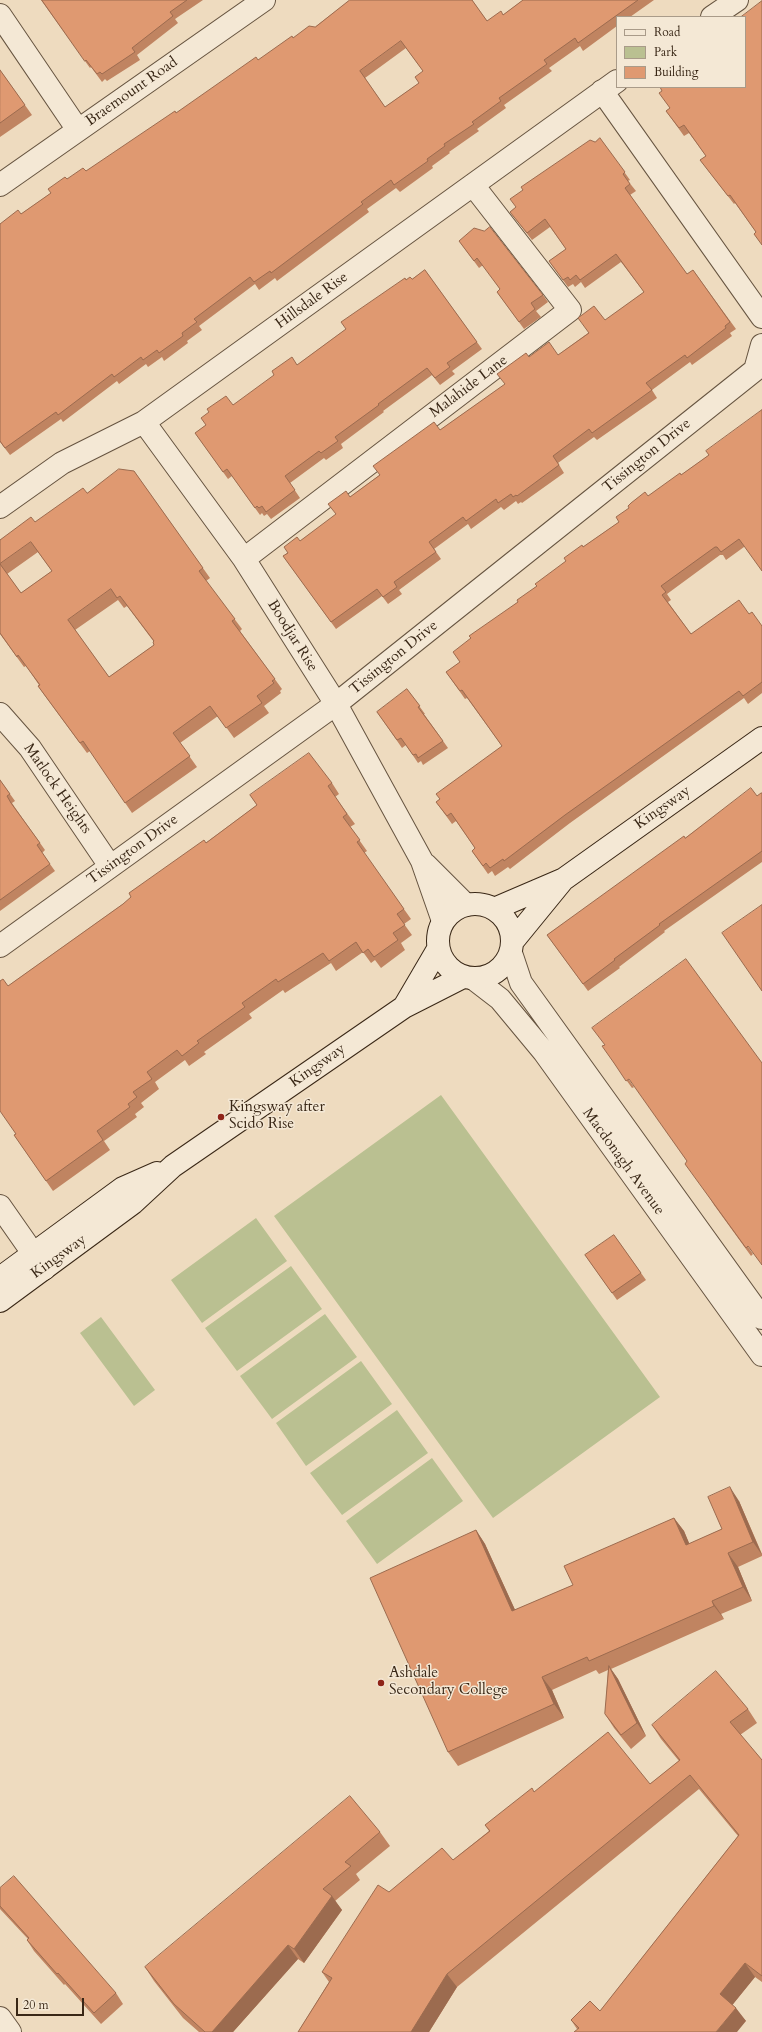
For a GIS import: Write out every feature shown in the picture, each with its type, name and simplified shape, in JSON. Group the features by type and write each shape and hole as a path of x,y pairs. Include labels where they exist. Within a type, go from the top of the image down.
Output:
{"street":[{"name":"Braemount Road","path":"0,185 264,0"},
{"path":"713,16 737,0"},
{"path":"0,15 78,130"},
{"path":"610,86 762,317"},
{"name":"Hillsdale Rise","path":"0,507 62,462 144,422 610,86"},
{"name":"Malahide Lane","path":"244,559 570,310 473,185"},
{"name":"Tissington Drive","path":"0,946 336,704 755,370 762,345"},
{"name":"Boodjar Rise","path":"144,422 244,559 336,704 422,861 443,921"},
{"name":"Matlock Heights","path":"0,714 30,748 110,866"},
{"name":"Kingsway","path":"494,909 564,879 762,738"},
{"name":"Boodjar Rise","path":"422,861 466,905"},
{"name":"Kingsway","path":"0,1278 38,1261 133,1203 173,1166 404,1007 468,978 486,977 497,972 505,964 512,947 564,879"},
{"path":"443,921 453,911 466,905 476,904 494,909 504,917 511,928 512,947"},
{"name":"Kingsway","path":"404,1007 438,949 437,940 443,921"},
{"name":"Macdonagh Avenue","path":"512,947 521,983 762,1318"},
{"path":"438,949 443,961 451,971 468,978"},
{"name":"Macdonagh Avenue","path":"468,978 500,999 544,1052 762,1354"},
{"path":"0,1206 38,1261"},
{"name":"Kingsway","path":"0,1301 38,1261"},
{"path":"0,2018 10,2032"}],"green space":[{"path":"441,1095 660,1397 493,1518 274,1216"},
{"path":"256,1218 287,1261 202,1323 171,1280"},
{"path":"291,1266 322,1309 237,1371 205,1328"},
{"path":"325,1314 357,1357 272,1419 240,1376"},
{"path":"101,1317 155,1390 134,1406 80,1333"},
{"path":"361,1361 392,1404 306,1466 276,1423"},
{"path":"397,1410 428,1453 342,1515 310,1473"},
{"path":"432,1458 463,1501 377,1564 346,1521"}],"building":[{"path":"42,0 187,0 170,12 173,16 132,48 135,52 102,74 100,72 97,74 86,60 85,61"},
{"path":"350,0 472,0 487,21 501,11 503,15 523,0 638,0 578,43 575,38 544,60 547,64 499,98 501,101 472,122 474,124 444,144 445,146 427,159 428,161 394,185 391,180 361,202 363,204 271,273 270,271 254,282 250,277 194,319 197,322 182,333 183,336 159,353 157,350 143,360 141,357 114,377 112,374 58,415 56,412 5,448 0,441 0,224 18,210 21,214 51,193 48,189 65,177 67,179 83,168 86,171 175,111 176,113 256,57 258,60 309,26 315,27","holes":["401,41 423,71 415,77 419,83 385,107 360,71"]},
{"path":"762,1 762,245 754,234 756,232 730,195 728,196 700,160 706,156 684,125 679,128 666,111 670,108 659,93 662,91 660,88 746,88 746,16 742,16"},
{"path":"0,70 25,105 0,123"},
{"path":"600,138 625,172 623,174 630,184 625,188 687,274 693,270 730,322 725,326 726,328 687,358 685,355 646,383 652,390 592,433 589,429 553,456 559,465 517,496 516,495 513,497 511,494 498,503 496,499 466,521 463,517 429,542 436,552 394,582 397,587 383,597 377,589 331,622 283,556 288,553 284,547 297,537 300,541 336,514 328,504 346,491 350,497 380,475 373,466 434,422 440,430 505,384 497,374 526,353 529,357 549,342 558,355 589,333 578,318 594,306 605,320 644,292 616,254 580,280 576,275 570,280 568,277 563,280 549,261 566,249 545,219 527,233 510,212 516,207 510,199 523,190 521,187 590,140 595,142"},
{"path":"490,227 543,295 531,303 535,309 519,322 497,292 500,289 477,258 474,261 459,241 474,228 484,231"},
{"path":"425,270 477,342 447,363 450,367 435,378 427,368 335,437 338,441 321,453 319,451 285,476 295,490 266,512 262,506 259,508 257,506 255,508 227,469 223,472 195,433 206,425 201,418 209,412 207,409 226,396 233,405 274,375 272,371 292,357 297,365 346,329 341,322 405,278 406,280 410,277 412,279"},
{"path":"762,410 762,571 739,539 721,552 717,547 715,547 661,586 666,592 662,595 691,634 739,600 749,614 752,612 762,626 762,682 743,696 739,691 565,815 504,861 503,859 490,868 486,863 483,866 472,851 475,848 451,813 447,816 436,802 440,799 436,794 502,746 462,690 460,691 446,672 460,662 453,652 471,638 469,636 518,602 517,600 537,586 535,584 566,561 564,558 582,545 583,547 619,522 616,517 629,508 628,506 631,503 645,492 648,496 680,473 681,475 709,455 706,451"},
{"path":"119,469 134,471 203,568 199,571 235,619 232,621 275,679 272,681 274,683 257,696 262,703 226,728 210,706 173,733 190,756 125,803 83,741 80,743 38,686 40,685 0,633 0,564 0,540 31,517 35,522 83,488 87,493","holes":["31,542 52,571 21,593 0,564","111,589 117,598 120,596 154,641 154,645 109,677 68,620"]},
{"path":"407,689 420,706 418,707 443,741 418,758 416,754 413,755 401,738 397,740 377,712"},
{"path":"309,753 332,783 328,786 347,814 343,817 360,840 357,842 404,909 397,914 405,925 393,933 398,940 374,957 368,949 363,953 356,942 329,961 323,953 278,982 276,979 242,1003 245,1007 197,1041 199,1043 182,1056 177,1050 147,1072 152,1079 133,1092 137,1097 128,1104 130,1107 97,1131 103,1140 46,1181 14,1135 16,1134 0,1111 0,981 3,979 8,986 123,904 131,897 129,893 204,840 206,843 257,805 250,795"},
{"path":"0,780 10,794 7,796 11,803 40,843 37,845 50,864 0,900"},
{"path":"751,788 757,796 762,793 762,851 659,924 660,925 583,984 547,935 684,836 685,838"},
{"path":"762,905 762,991 722,933"},
{"path":"686,959 762,1063 762,1265 748,1246 746,1248 685,1164 687,1161 629,1079 626,1081 602,1046 605,1045 592,1028"},
{"path":"614,1235 641,1273 612,1293 585,1255"},
{"path":"730,1487 753,1542 728,1553 743,1587 712,1601 714,1606 589,1661 587,1657 542,1677 554,1704 448,1752 370,1578 476,1530 512,1611 573,1585 564,1566 674,1518 686,1545 722,1529 708,1497"},
{"path":"609,1666 637,1723 621,1735 605,1714"},
{"path":"716,1671 748,1709 730,1722 762,1760 762,1976 745,1963 720,1994 736,2008 716,2032 574,2032 579,2028 571,2020 590,2001 600,2011 739,1835 690,1775 447,1974 411,2032 298,2032 332,1978 322,1972 378,1885 389,1892 442,1848 453,1860 490,1831 485,1825 532,1788 534,1792 608,1732 650,1784 680,1760 652,1725"},
{"path":"350,1796 380,1832 345,1862 351,1866 323,1889 332,1896 294,1949 288,1945 212,2032 205,2032 174,2004 145,1967"},
{"path":"14,1876 116,1993 94,2013 27,1940 29,1938 0,1906 0,1888"}],"place":[{"name":"Kingsway after Scido Rise","path":"221,1117"},
{"name":"Ashdale Secondary College","path":"381,1683"}]}
